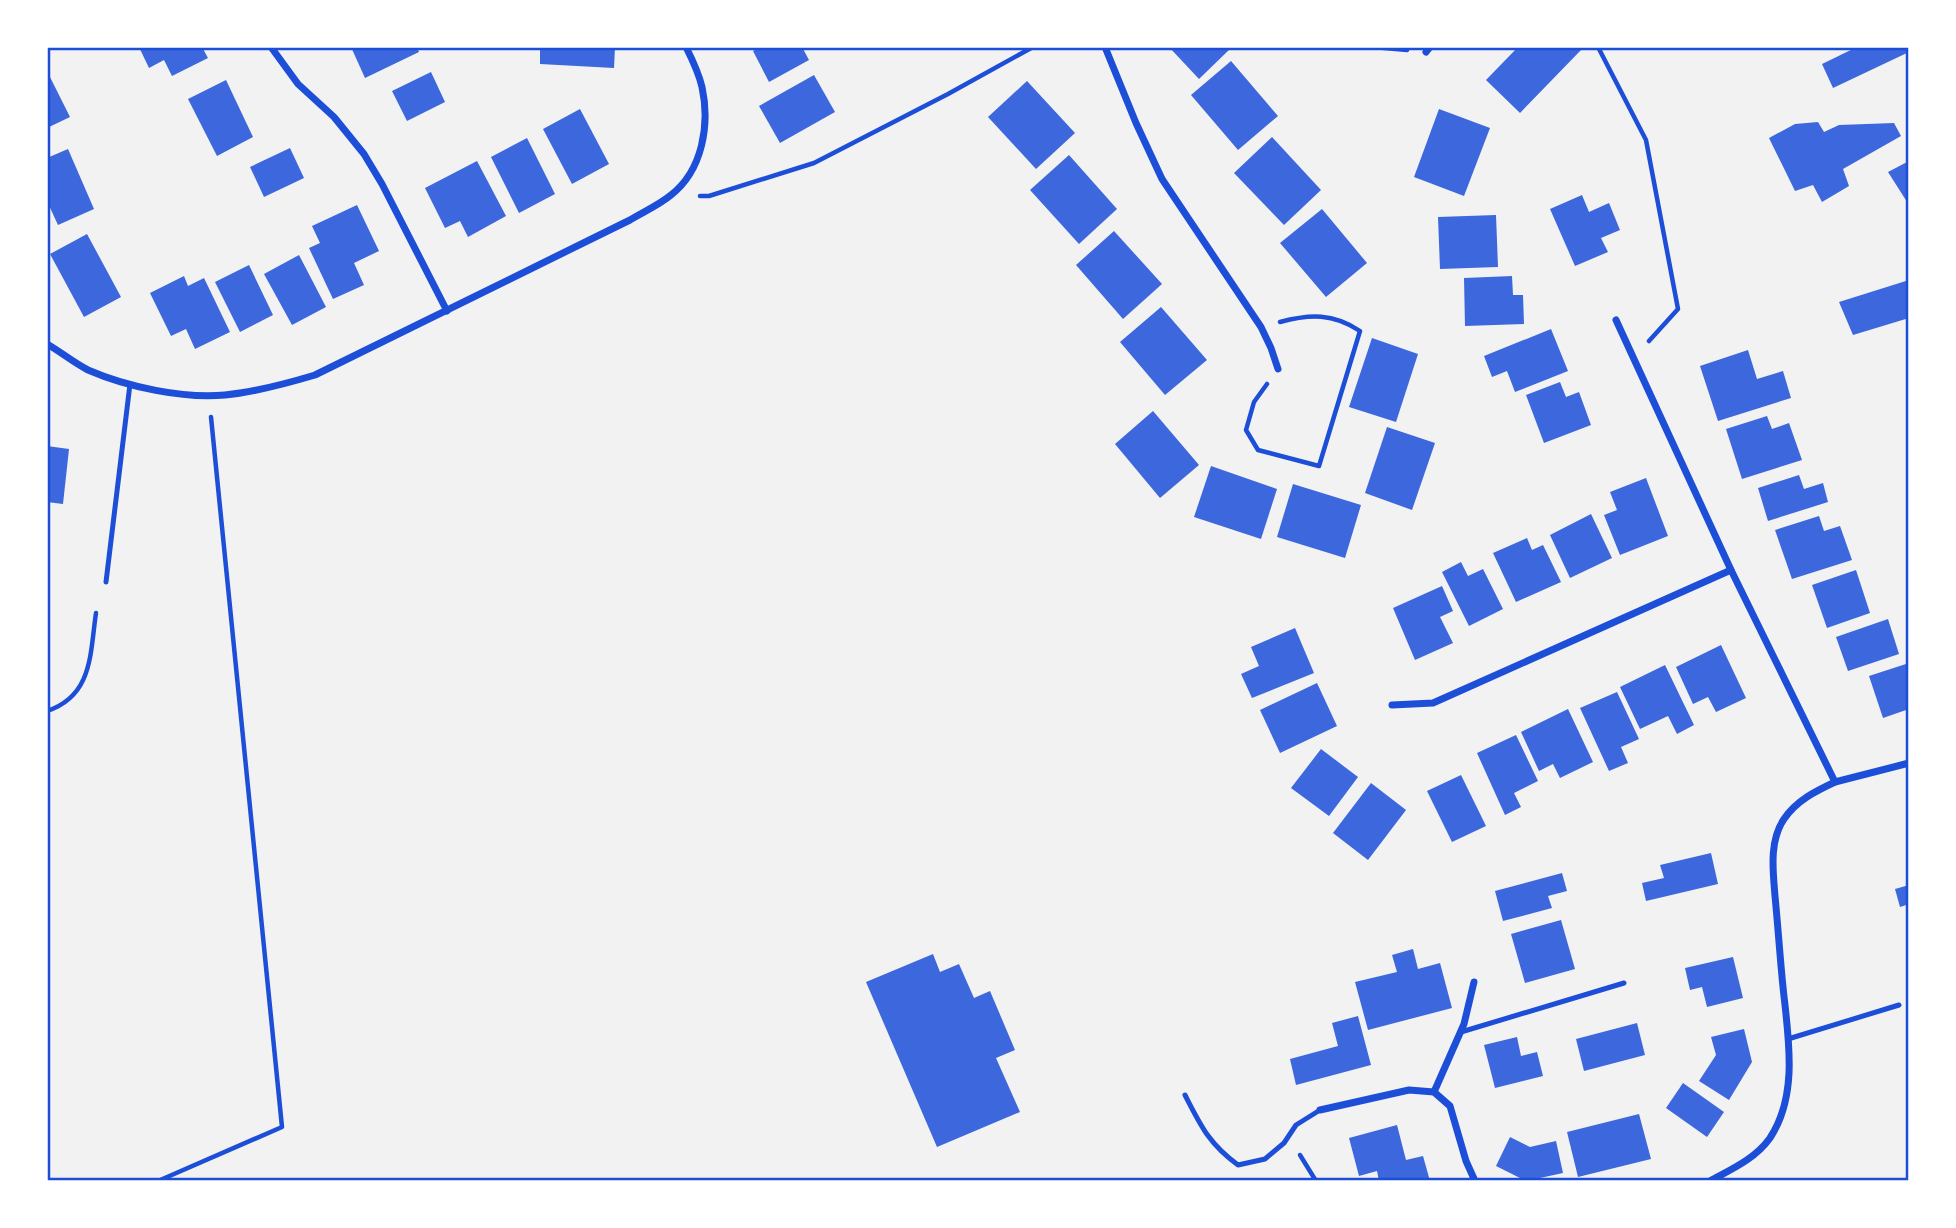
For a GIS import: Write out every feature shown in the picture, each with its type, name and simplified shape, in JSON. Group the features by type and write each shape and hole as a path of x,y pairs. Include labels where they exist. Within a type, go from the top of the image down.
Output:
{"street":[{"path":"271,47 298,84 334,117 364,154 447,311"},
{"path":"47,344 87,369 130,384 171,393 223,396 273,387 315,375 630,220 672,195 689,176 701,149 706,117 702,85 686,47"},
{"path":"1105,47 1162,179 1261,327 1278,369"},
{"path":"1616,320 1731,570 1835,782"},
{"path":"1392,705 1433,703 1731,570"},
{"path":"1710,1181 1751,1158 1769,1138 1782,1115 1788,1085 1788,1039 1773,878 1773,845 1783,820 1798,803 1835,782 1909,763"},
{"path":"1434,1092 1461,1032 1474,982"},
{"path":"1320,1110 1409,1090 1434,1092 1450,1106 1466,1161 1475,1181"}],"lane":[{"path":"106,582 130,384"},
{"path":"1461,1032 1624,983"},
{"path":"1788,1039 1899,1005"},
{"path":"1185,1096 1217,1150 1238,1165 1265,1159 1284,1143 1296,1125 1320,1110"}],"path":[{"path":"672,195 709,196 814,163 1033,47"},
{"path":"1373,47 1428,50"},
{"path":"1598,47 1646,140 1678,309 1634,357"},
{"path":"1261,327 1308,315 1347,322 1360,331 1319,466 1258,450 1246,430 1254,402 1278,369"},
{"path":"158,1181 282,1127 209,395"},
{"path":"47,710 62,706 76,693 86,675 96,613"},
{"path":"1284,1143 1303,1156 1316,1181"}],"building":[{"path":"139,47 202,47 208,58 172,76 164,60 149,68"},
{"path":"351,47 417,47 419,52 365,78"},
{"path":"540,47 615,47 614,68 540,64"},
{"path":"760,47 802,47 809,60 769,82 753,51"},
{"path":"1169,47 1232,47 1199,79"},
{"path":"1518,47 1582,49 1520,113 1486,80"},
{"path":"1857,47 1909,47 1909,52 1833,88 1822,64"},
{"path":"1231,61 1278,116 1238,150 1191,95"},
{"path":"47,71 70,117 47,128"},
{"path":"431,72 445,102 407,121 392,91"},
{"path":"814,75 835,112 780,143 759,106"},
{"path":"226,80 253,137 217,156 188,99"},
{"path":"1027,81 1075,133 1036,169 988,117"},
{"path":"580,109 609,164 572,184 543,129"},
{"path":"1439,109 1490,128 1464,196 1414,177"},
{"path":"1818,122 1824,132 1839,125 1894,123 1901,136 1843,169 1849,186 1822,202 1813,185 1795,191 1769,138 1795,124"},
{"path":"1272,137 1321,190 1284,225 1234,173"},
{"path":"527,138 555,194 519,213 491,157"},
{"path":"290,148 304,178 264,197 250,167"},
{"path":"68,149 94,209 58,225 47,201 47,158"},
{"path":"1069,155 1117,209 1079,244 1030,190"},
{"path":"477,161 506,216 468,237 460,221 445,228 425,188"},
{"path":"1909,161 1909,205 1888,172"},
{"path":"1582,195 1589,212 1609,203 1620,230 1601,238 1608,252 1575,266 1550,209"},
{"path":"357,205 379,251 354,263 364,285 333,299 309,248 320,243 312,226"},
{"path":"1322,209 1367,263 1326,297 1280,243"},
{"path":"1496,215 1498,267 1440,269 1438,217"},
{"path":"1114,231 1162,284 1123,319 1076,265"},
{"path":"87,234 121,297 84,317 50,254"},
{"path":"299,255 326,307 292,325 264,274"},
{"path":"249,265 273,315 240,332 215,282"},
{"path":"184,276 188,286 204,278 230,332 195,349 186,329 171,336 150,293"},
{"path":"1512,276 1513,295 1523,295 1524,324 1465,326 1464,278"},
{"path":"1909,280 1909,318 1853,335 1839,302"},
{"path":"1161,307 1207,360 1165,395 1120,342"},
{"path":"1551,329 1568,371 1515,392 1507,371 1492,377 1484,356"},
{"path":"1372,338 1418,354 1396,422 1349,407"},
{"path":"1748,350 1757,379 1783,371 1791,398 1718,421 1700,366"},
{"path":"1560,382 1566,397 1579,392 1591,425 1544,443 1526,395"},
{"path":"1153,411 1199,465 1160,498 1115,444"},
{"path":"1767,416 1772,429 1789,423 1802,460 1742,479 1726,429"},
{"path":"1387,427 1435,443 1412,510 1365,493"},
{"path":"47,446 69,449 63,504 47,502"},
{"path":"1211,466 1277,489 1261,539 1194,517"},
{"path":"1799,475 1804,489 1823,483 1828,502 1768,521 1758,488"},
{"path":"1646,478 1668,536 1620,555 1604,515 1617,510 1610,492"},
{"path":"1293,484 1361,505 1345,558 1277,537"},
{"path":"1591,514 1612,558 1570,578 1550,535"},
{"path":"1819,516 1824,531 1840,526 1852,560 1792,579 1775,530"},
{"path":"1527,538 1532,550 1543,545 1561,582 1516,602 1493,553"},
{"path":"1461,562 1468,576 1483,569 1503,609 1469,626 1442,572"},
{"path":"1856,570 1870,613 1827,628 1812,585"},
{"path":"1442,586 1453,611 1440,617 1453,643 1415,660 1393,608"},
{"path":"1888,619 1899,654 1848,671 1836,637"},
{"path":"1295,628 1314,673 1252,698 1241,674 1259,666 1251,647"},
{"path":"1721,645 1746,698 1716,712 1708,697 1693,704 1676,667"},
{"path":"1909,663 1909,709 1883,718 1869,676"},
{"path":"1665,665 1694,725 1677,734 1668,716 1640,729 1620,687"},
{"path":"1317,683 1337,726 1280,753 1260,710"},
{"path":"1617,692 1639,739 1621,747 1628,763 1609,771 1580,708"},
{"path":"1568,709 1593,762 1560,778 1553,764 1539,771 1521,732"},
{"path":"1516,735 1538,781 1514,793 1521,807 1505,815 1477,753"},
{"path":"1321,749 1358,777 1329,816 1291,788"},
{"path":"1461,775 1486,826 1452,842 1427,791"},
{"path":"1371,783 1406,810 1368,860 1333,833"},
{"path":"1711,853 1718,884 1646,901 1642,883 1664,878 1660,865"},
{"path":"1562,873 1567,891 1548,896 1552,908 1503,921 1495,891"},
{"path":"1909,885 1909,904 1900,907 1895,889"},
{"path":"1561,920 1575,969 1525,983 1511,934"},
{"path":"1413,949 1418,969 1440,963 1452,1008 1368,1030 1355,982 1397,972 1392,955"},
{"path":"933,954 940,972 959,964 974,998 990,991 1015,1050 996,1058 1020,1112 937,1147 866,982"},
{"path":"1733,957 1743,998 1707,1007 1702,987 1690,990 1685,968"},
{"path":"1358,1016 1371,1065 1296,1085 1290,1059 1338,1046 1332,1023"},
{"path":"1637,1023 1645,1055 1584,1071 1576,1039"},
{"path":"1744,1029 1752,1062 1729,1100 1699,1081 1716,1055 1711,1037"},
{"path":"1517,1037 1521,1056 1537,1052 1543,1076 1495,1088 1484,1045"},
{"path":"1683,1083 1724,1112 1707,1137 1666,1108"},
{"path":"1639,1114 1651,1159 1578,1177 1567,1132"},
{"path":"1397,1125 1406,1160 1423,1156 1430,1181 1379,1181 1377,1171 1359,1176 1349,1138"},
{"path":"1510,1137 1530,1147 1556,1141 1563,1173 1526,1181 1496,1166"}]}
